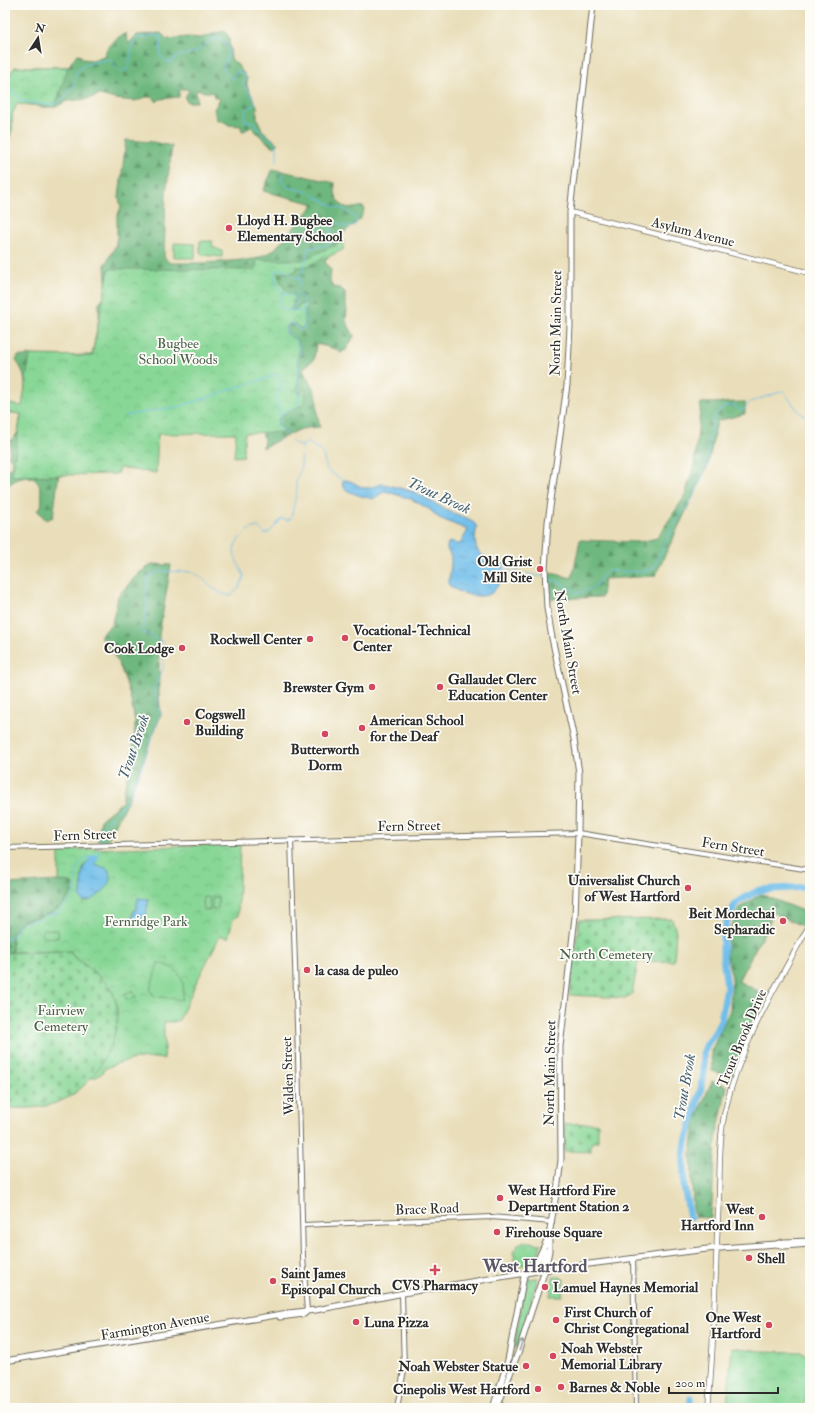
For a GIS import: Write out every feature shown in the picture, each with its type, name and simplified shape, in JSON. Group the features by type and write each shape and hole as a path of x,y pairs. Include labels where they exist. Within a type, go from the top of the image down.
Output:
{"main road":[{"name":"North Main Street","path":"526,1273 537,1261 549,1236 561,1163 560,1047 574,922 579,773 578,761 547,608 545,569 548,522 566,398 569,359 570,212 593,5"},
{"name":"Asylum Avenue","path":"570,212 810,273"},
{"name":"Trout Brook Drive","path":"708,1408 713,1341 716,1248 723,1127 729,1095 744,1053 767,1002 810,924"},
{"name":"North Main Street","path":"498,1408 545,1270 549,1251 549,1236"},
{"name":"Farmington Avenue","path":"5,1361 545,1270 716,1248 810,1241"},
{"name":"Farmington Avenue","path":"776,1244 784,1246 810,1244"},
{"path":"493,1408 508,1360 523,1278 526,1273"},
{"name":"Farmington Avenue","path":"5,1364 278,1317 304,1314 307,1311"}],"street":[{"name":"Fern Street","path":"5,848 578,833 810,870"},
{"name":"Walden Street","path":"291,840 303,1259 307,1311"},
{"name":"Brace Road","path":"303,1225 491,1217 552,1222"},
{"path":"633,1258 636,1408"},
{"path":"397,1408 404,1370 402,1294"}],"green space":[{"path":"224,31 229,37 231,59 237,64 247,78 247,86 257,106 257,117 262,130 278,144 275,147 270,145 251,127 242,132 241,126 229,125 223,121 217,121 214,109 220,99 214,97 213,92 204,92 198,89 195,94 197,97 197,102 187,102 185,98 189,90 183,89 179,91 179,97 160,99 157,102 153,97 145,97 134,101 115,99 100,95 87,99 67,101 55,107 17,104 12,114 12,130 5,149 5,75 9,76 15,67 68,67 77,54 79,54 83,59 92,60 104,56 112,42 126,33 129,43 137,35 161,33 167,39 188,37 201,38"},
{"path":"15,67 68,67 55,107 17,104 12,114 12,130 5,149 5,75 9,76"},
{"name":"Bugbee School Woods","path":"126,140 153,142 172,146 166,194 164,257 170,263 204,263 255,259 273,251 315,204 263,191 273,169 335,183 336,196 343,206 352,208 364,207 363,214 360,219 339,236 338,244 329,254 325,262 331,270 330,281 333,287 340,288 345,292 347,310 346,321 354,336 346,350 340,353 336,349 316,344 314,360 303,370 317,398 317,412 320,427 298,430 263,448 264,439 262,432 155,431 116,465 59,473 53,517 46,520 37,510 41,507 42,496 37,482 28,477 15,480 5,487 5,471 13,466 12,460 9,457 11,440 18,432 21,414 5,412 23,406 25,382 20,366 16,361 18,356 92,355 99,318 99,303 107,293 105,265 115,247 117,237 117,217 121,207 119,198"},
{"path":"200,241 212,241 213,247 222,251 222,257 202,255 200,252"},
{"name":"Bugbee School Woods","path":"344,241 343,250 307,266 297,267 295,272 278,273 280,281 288,293 295,297 293,306 290,309 297,310 300,305 306,303 307,306 304,317 305,325 302,328 290,323 286,326 286,333 298,342 298,393 301,394 304,389 306,389 304,404 288,411 278,419 278,425 287,432 245,433 244,456 234,457 236,433 158,434 156,473 119,468 117,474 12,476 21,414 5,412 5,403 22,406 30,355 92,356 109,269 255,270 257,260 302,260"},
{"path":"174,243 195,244 195,258 174,258"},
{"path":"745,402 745,414 717,421 708,465 655,576 604,579 602,597 552,599 548,572 572,578 580,540 639,542 657,538 685,496 694,464 701,403"},
{"path":"153,564 171,565 159,635 159,699 161,715 127,801 107,842 98,841 101,819 122,802 132,755 135,726 131,701 122,671 107,644 100,636 112,624 118,596 139,573"},
{"name":"Fernridge Park","path":"240,844 238,916 233,919 228,938 220,936 179,1020 174,1022 164,1022 164,1059 130,1060 110,1066 103,1070 103,1072 97,1077 91,1078 106,1056 116,1029 116,1003 112,991 92,970 72,955 71,951 12,952 12,934 23,920 44,915 57,909 63,905 72,892 74,885 70,882 59,881 59,850"},
{"path":"59,881 71,882 74,885 67,900 63,905 50,913 23,920 12,934 12,952 5,953 5,884"},
{"path":"761,894 810,914 810,917 804,927 765,909 761,915 771,920 738,981 764,994 731,1077 712,1071 711,1051 730,1010 732,977 726,954 729,934 739,908"},
{"path":"203,897 209,897 210,910 204,910"},
{"path":"212,897 218,897 218,909 212,910"},
{"name":"North Cemetery","path":"672,919 676,931 674,961 638,962 632,994 625,998 569,995 579,920"},
{"path":"43,929 58,930 58,938 42,937"},
{"name":"Fairview Cemetery","path":"71,951 72,955 103,979 112,991 115,998 118,1012 116,1027 106,1057 97,1071 86,1083 75,1093 63,1100 50,1105 30,1108 9,1108 9,1111 5,1111 5,953"},
{"path":"158,963 176,970 182,980 182,1000 154,996 150,990"},
{"path":"133,990 136,997 127,1000 124,994"},
{"path":"712,1081 727,1086 716,1139 711,1218 695,1217 693,1208 691,1153 696,1118"},
{"path":"598,1123 598,1141 591,1143 591,1152 564,1151 565,1124"},
{"path":"524,1241 541,1244 540,1249 533,1260 517,1267 513,1252 519,1244"},
{"path":"553,1277 561,1277 561,1279 564,1279 562,1296 550,1296"},
{"path":"538,1278 518,1346 514,1348 525,1282 527,1279"},
{"path":"732,1347 761,1351 801,1352 808,1357 810,1360 810,1368 804,1408 727,1407"}],"water":[{"path":"344,480 366,488 384,484 415,492 448,511 469,519 477,527 475,543 480,553 485,557 505,564 499,583 493,592 489,595 483,596 470,595 458,591 449,585 451,562 447,550 448,543 451,542 460,544 468,530 439,518 429,509 411,499 385,491 373,499 352,493 342,484"},
{"path":"91,859 97,865 108,869 110,875 107,886 104,890 89,901 84,902 80,898 82,872 84,867"},
{"path":"138,898 149,899 146,916 141,917 143,926 136,924 132,919 134,910 136,910"}],"waterway":[{"path":"5,91 13,90 21,101 46,105 59,103 73,87 77,71 87,64 107,59 113,62 116,70 123,72 128,69 133,42 138,37 147,38 150,35 161,36 160,56 169,63 178,56 196,52 215,37 221,38 229,51 223,69 232,80 238,70 246,77 243,83 256,103 246,110 244,121 254,122 258,129 277,145 277,162"},
{"path":"281,174 283,183 288,187 308,192 333,206 344,209 356,218 355,225 349,227 335,223 330,227 333,236 331,243 323,246 308,248 305,264 299,279 280,269 274,273 276,285 284,293 279,300 279,306 290,311 304,311 304,318 306,320 304,325 305,328 299,330 294,324 290,323 285,328 286,332 297,342 300,353 297,362 299,368 299,403 296,408 284,411 278,423 279,430 285,431 289,436"},
{"path":"299,279 300,284 295,290 304,300 304,311"},
{"path":"284,293 292,295 296,298 296,303 291,310"},
{"path":"228,390 271,377 275,374 278,375 281,390 277,393 275,399 279,414 283,414"},
{"path":"124,416 182,406 227,391"},
{"name":"Trout Brook","path":"548,578 562,583 576,593 592,588 608,570 631,572 653,569 673,526 695,495 707,464 709,439 714,415 725,407 730,405 742,411 750,402 783,391 800,413 810,419"},
{"path":"292,441 296,445 302,446"},
{"name":"Trout Brook","path":"100,844 103,826 116,811 128,801 141,770 160,714 154,688 163,670 164,647 162,641 142,632 147,609 147,584 149,577 159,571 191,572 201,577 210,586 221,593 230,596 239,587 244,576 236,560 234,551 237,541 251,529 258,527 265,534 270,532 281,519 288,520 291,518 297,491 296,482 301,466 302,446 307,442 322,452 327,470 344,481"},
{"name":"Trout Brook","path":"503,569 543,577"},
{"name":"Trout Brook","path":"5,939 14,936 18,927 25,921 39,920 43,916 57,913 74,894 76,888 76,874 79,865 88,857 95,858 98,855 100,847"},
{"name":"Trout Brook","path":"690,1218 684,1187 684,1156 686,1142 701,1089 704,1072 703,1053 721,1020 727,987 723,958 723,937 727,921 736,903 759,890 807,887 810,883"},
{"name":"Trout Brook","path":"690,1408 691,1398"}],"place":[{"name":"Lloyd H. Bugbee Elementary School","path":"229,228"},
{"name":"Old Grist Mill Site","path":"540,569"},
{"name":"Vocational-Technical Center","path":"345,638"},
{"name":"Rockwell Center","path":"310,639"},
{"name":"Cook Lodge","path":"182,648"},
{"name":"Brewster Gym","path":"372,687"},
{"name":"Gallaudet Clerc Education Center","path":"440,687"},
{"name":"Cogswell Building","path":"187,722"},
{"name":"American School for the Deaf","path":"362,728"},
{"name":"Butterworth Dorm","path":"325,734"},
{"name":"Universalist Church of West Hartford","path":"688,888"},
{"name":"Beit Mordechai Sepharadic","path":"783,921"},
{"name":"la casa de puleo","path":"307,970"},
{"name":"West Hartford Fire Department Station 2","path":"500,1198"},
{"name":"West Hartford Inn","path":"762,1217"},
{"name":"Firehouse Square","path":"497,1232"},
{"name":"Shell","path":"749,1258"},
{"name":"CVS Pharmacy","path":"435,1270"},
{"name":"Saint James Episcopal Church","path":"273,1281"},
{"name":"Lamuel Haynes Memorial","path":"545,1287"},
{"name":"First Church of Christ Congregational","path":"556,1320"},
{"name":"Luna Pizza","path":"356,1322"},
{"name":"One West Hartford","path":"769,1325"},
{"name":"Noah Webster Memorial Library","path":"553,1356"},
{"name":"Noah Webster Statue","path":"526,1366"},
{"name":"Barnes & Noble","path":"561,1387"},
{"name":"Cinepolis West Hartford","path":"538,1389"}],"district":[{"name":"West Hartford","path":"535,1266"}]}
